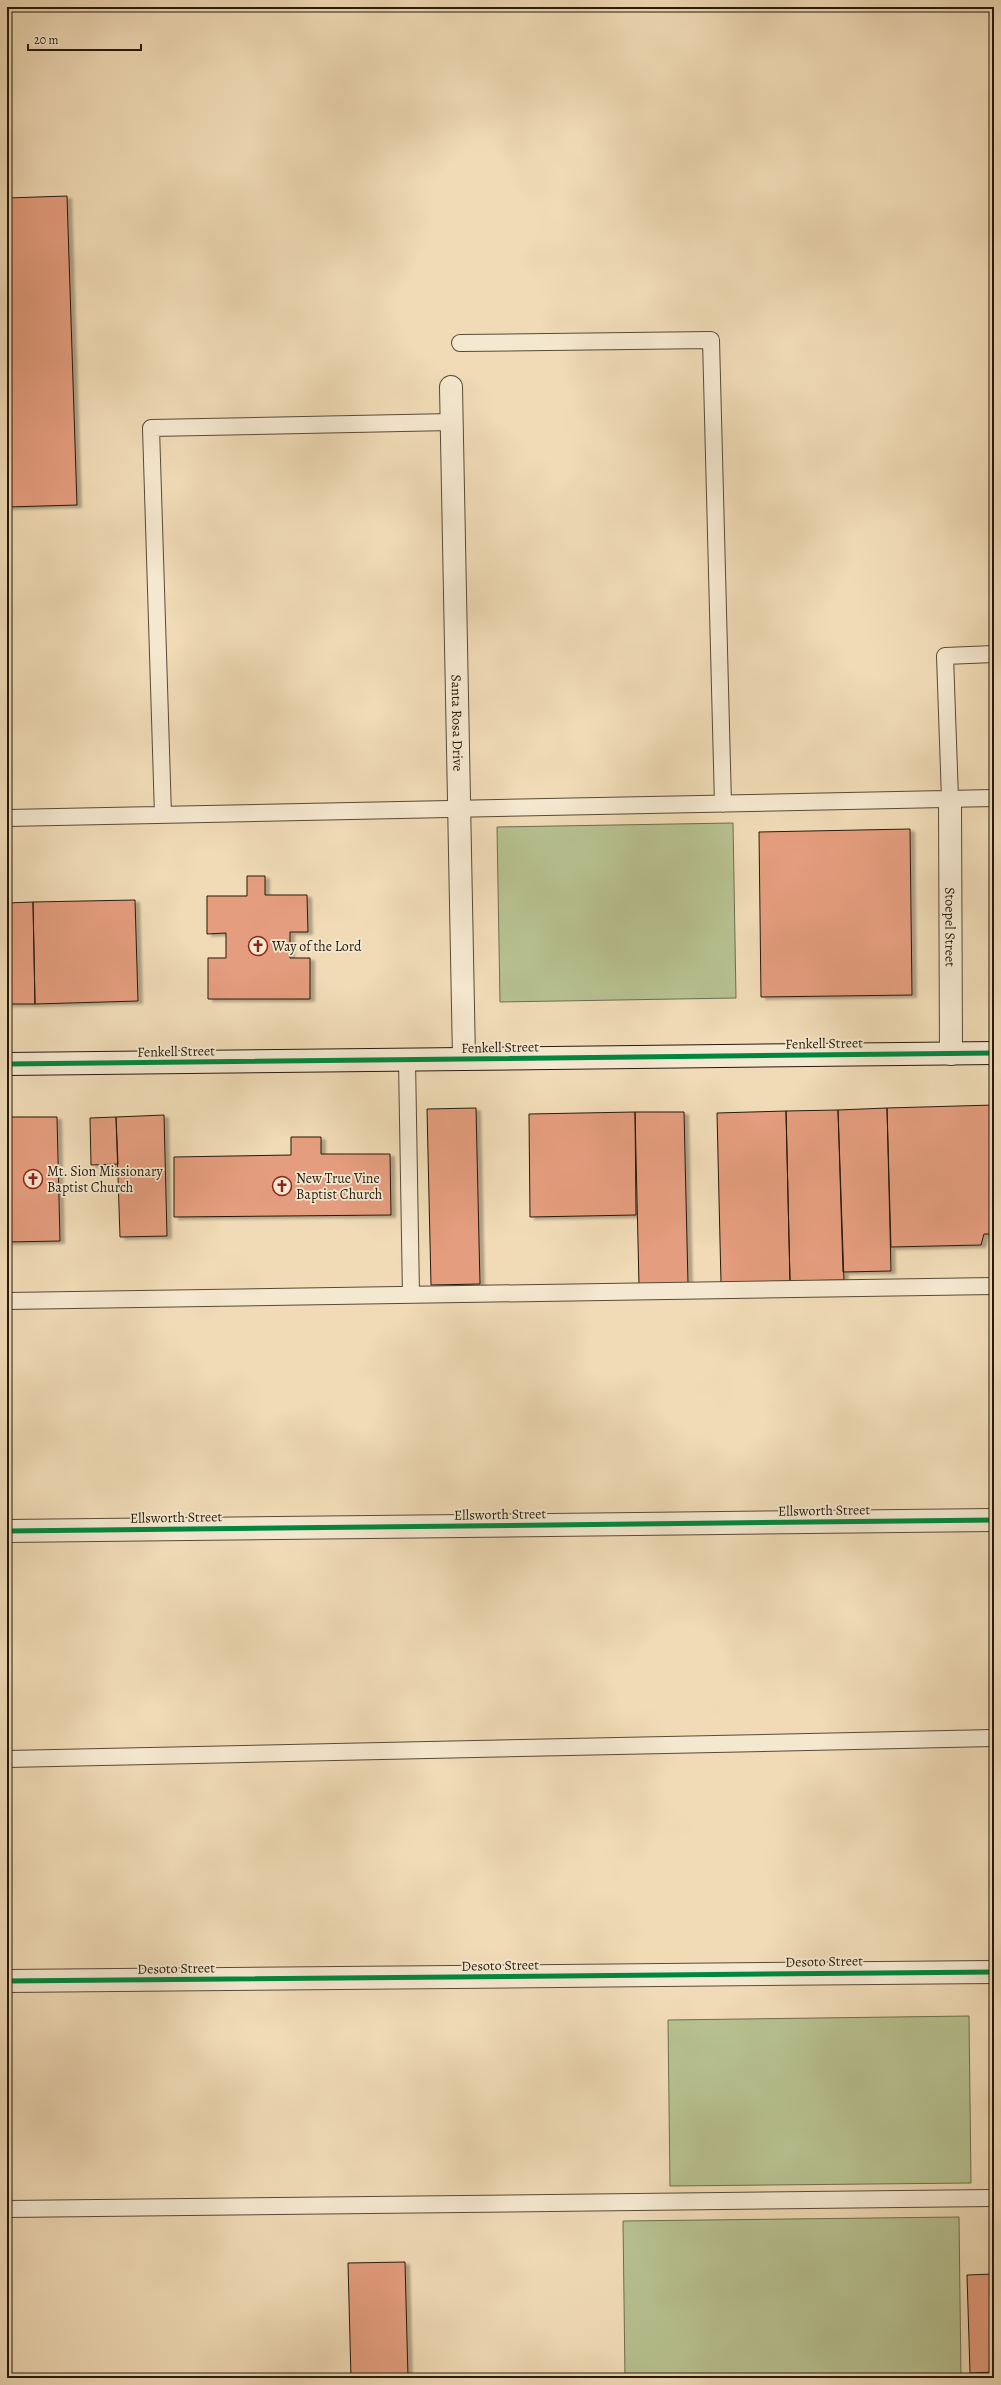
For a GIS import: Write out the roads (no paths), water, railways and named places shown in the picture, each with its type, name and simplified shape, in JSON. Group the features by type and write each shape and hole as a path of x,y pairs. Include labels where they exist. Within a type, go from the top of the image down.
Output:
{"street":[{"name":"Santa Rosa Drive","path":"451,387 464,1060"},
{"name":"Stoepel Street","path":"950,799 952,1054"},
{"name":"Fenkell Street","path":"7,1064 994,1053"},
{"name":"Ellsworth Street","path":"7,1531 994,1520"},
{"name":"Desoto Street","path":"7,1981 994,1972"}],"lane":[{"path":"460,343 711,340 723,804"},
{"path":"163,815 151,428 452,422"},
{"path":"950,799 945,656 994,654"},
{"path":"7,818 994,798"},
{"path":"407,1060 411,1295"},
{"path":"7,1301 994,1286"},
{"path":"7,1759 994,1738"},
{"path":"7,2209 994,2198"}],"place":[{"name":"Way of the Lord","path":"258,946"},
{"name":"Mt. Sion Missionary Baptist Church","path":"33,1179"},
{"name":"New True Vine Baptist Church","path":"282,1186"}]}
